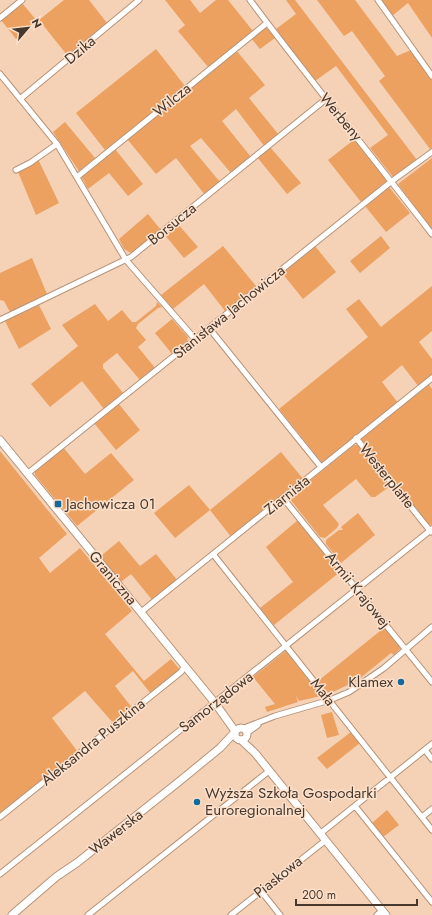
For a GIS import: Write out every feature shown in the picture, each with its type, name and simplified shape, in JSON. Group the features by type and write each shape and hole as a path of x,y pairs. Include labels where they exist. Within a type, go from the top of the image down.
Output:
{"street":[{"path":"0,18 22,0"},
{"name":"Dzika","path":"20,100 139,0"},
{"name":"Werbeny","path":"250,0 432,234"},
{"path":"378,0 432,76"},
{"name":"Wilcza","path":"77,177 267,23"},
{"path":"0,74 57,144 126,260 195,339"},
{"name":"Borsucza","path":"0,320 126,260 326,99"},
{"path":"16,170 57,144"},
{"name":"Stanisława Jachowicza","path":"27,474 392,181 432,152"},
{"path":"209,328 321,467"},
{"path":"430,379 432,386"},
{"name":"Ziarnista","path":"141,612 430,379"},
{"name":"Westerplatte","path":"356,438 431,531"},
{"name":"Graniczna","path":"0,440 321,833 382,914"},
{"name":"Armii Krajowej","path":"283,498 432,682"},
{"name":"Samorządowa","path":"0,874 431,531"},
{"name":"Mała","path":"213,554 432,830"},
{"name":"Wawerska","path":"12,915 56,877 88,854 220,748 262,722 276,716 330,700 349,692 371,679 432,627"},
{"name":"Aleksandra Puszkina","path":"0,817 181,672 185,666"},
{"path":"321,833 432,744"},
{"path":"425,750 432,759"},
{"path":"88,915 269,771"},
{"path":"355,806 432,902"},
{"path":"422,817 432,809"},
{"name":"Piaskowa","path":"231,915 326,840"},
{"path":"261,891 280,915"}],"shaded area":[{"path":"64,0 89,0 107,23 67,55 39,20"},
{"path":"165,0 190,0 200,13 216,0 228,0 253,31 208,67 178,31 185,25"},
{"path":"286,0 295,0 417,160 393,177 370,148 388,135 336,66 315,81 276,29 296,14"},
{"path":"317,0 355,0 397,56 411,50 432,80 432,148 430,149 379,81 385,76 352,31 344,36"},
{"path":"380,0 432,0 432,38 408,3 392,16"},
{"path":"22,3 37,21 16,39 1,20"},
{"path":"266,26 275,38 260,49 251,38"},
{"path":"156,49 185,86 105,150 76,113"},
{"path":"236,50 265,85 249,98 279,135 265,147 236,109 222,121 251,157 231,173 201,138 190,146 220,182 205,195 176,158 156,174 127,139"},
{"path":"65,122 95,158 79,171 53,132"},
{"path":"356,138 389,179 361,202 328,160"},
{"path":"270,147 301,183 287,194 257,157"},
{"path":"115,149 143,184 128,196 109,173 88,189 81,176"},
{"path":"432,158 432,230 398,184"},
{"path":"38,159 59,203 36,215 18,172"},
{"path":"389,187 410,213 386,232 365,206"},
{"path":"148,214 161,230 137,250 131,253 124,249 119,239"},
{"path":"177,223 198,247 184,258 164,234"},
{"path":"381,236 390,248 360,273 350,261"},
{"path":"223,246 256,286 225,311 204,284 173,309 161,295"},
{"path":"315,246 336,272 303,299 282,273"},
{"path":"32,258 47,294 10,312 4,301 0,300 0,273"},
{"path":"432,286 432,331 419,342 432,359 432,376 419,387 402,365 382,382 398,403 323,464 279,409 368,337 346,309 359,299 381,327"},
{"path":"157,302 162,307 158,308 138,324 136,328 146,340 138,347 155,368 140,380 117,353 103,364 103,368 123,393 104,409 82,381 50,407 31,384 78,346 62,325 95,304 108,321 122,310 132,322 136,322 156,306"},
{"path":"39,305 51,329 19,349 5,321"},
{"path":"172,319 188,337 187,341 172,354 155,333"},
{"path":"428,383 432,389 432,525 427,524 359,438"},
{"path":"118,403 140,430 116,450 94,423"},
{"path":"354,445 358,445 389,484 389,487 375,497 371,497 356,479 323,505 339,524 337,528 325,538 320,537 290,499 291,496"},
{"path":"63,447 85,474 111,453 134,480 77,526 35,475 35,469"},
{"path":"0,451 67,534 39,558 50,573 80,548 132,611 105,634 144,681 171,659 181,671 151,694 133,671 115,686 133,709 114,724 85,691 52,718 78,752 0,813"},
{"path":"281,452 304,480 232,538 210,510"},
{"path":"189,485 210,510 175,538 154,513"},
{"path":"358,513 375,535 341,563 326,544 326,540 339,530 343,530 341,527"},
{"path":"298,520 340,572 274,625 260,608 293,582 266,547"},
{"path":"119,541 140,566 156,554 178,581 153,601 131,574 121,582 101,558 102,555"},
{"path":"385,627 401,648 394,655 391,653 358,680 331,693 326,691 318,681"},
{"path":"288,649 319,690 321,696 299,701 296,696 298,702 267,712 265,707 275,704 253,677"},
{"path":"332,712 339,735 327,738 321,715"},
{"path":"351,732 360,743 327,769 317,758"},
{"path":"387,810 399,825 383,837 372,823"}],"place":[{"name":"Jachowicza 01","path":"58,504"},
{"name":"Klamex","path":"401,682"},
{"name":"Wyższa Szkoła Gospodarki Euroregionalnej","path":"197,802"}]}
